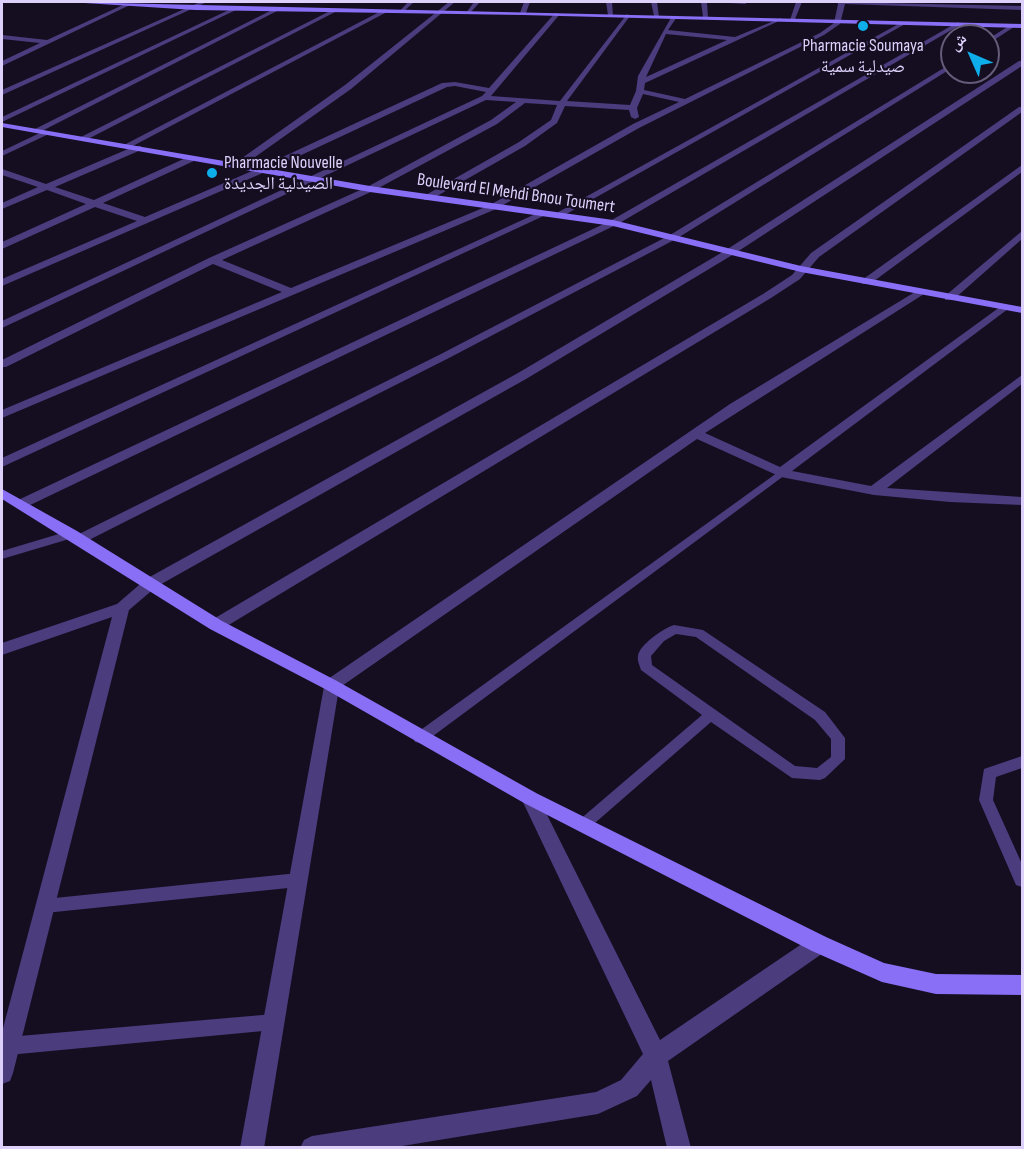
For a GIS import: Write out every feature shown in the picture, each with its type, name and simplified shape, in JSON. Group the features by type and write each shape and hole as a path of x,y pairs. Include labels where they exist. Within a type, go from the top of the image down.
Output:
{"street":[{"path":"72,2 195,8 523,13 943,24 939,4"},
{"path":"2,93 204,2"},
{"path":"401,11 411,2"},
{"path":"238,165 348,87 452,2"},
{"path":"468,12 477,2"},
{"path":"523,13 527,2"},
{"path":"609,2 611,15"},
{"path":"654,2 657,16"},
{"path":"704,2 706,17"},
{"path":"717,2 745,2 742,18"},
{"path":"792,19 799,2"},
{"path":"2,414 493,207 636,126 830,30 838,21 842,2 1023,8"},
{"path":"2,64 125,4"},
{"path":"2,120 235,9"},
{"path":"35,131 278,9"},
{"path":"81,139 336,10"},
{"path":"126,146 385,11"},
{"path":"2,325 314,179 488,94 557,14"},
{"path":"427,198 545,129 554,121 562,103 627,16"},
{"path":"636,126 633,108 642,76 674,17"},
{"path":"640,87 779,19"},
{"path":"558,215 904,23"},
{"path":"1000,25 1018,26"},
{"path":"1000,36 1018,26"},
{"path":"664,32 739,39"},
{"path":"21,504 613,223 940,34"},
{"path":"2,37 46,42"},
{"path":"2,650 122,608 151,583 522,376 730,252 1023,63"},
{"path":"76,536 443,357 673,237 940,72"},
{"path":"2,283 262,170 445,85 455,84 523,101 633,108"},
{"path":"640,87 684,101"},
{"path":"2,364 213,260 370,189 495,122 523,101"},
{"path":"216,625 767,296 795,277 824,249 1023,109"},
{"name":"Boulevard El Mehdi Bnou Toumert","path":"2,125 370,189 613,223 801,269 1023,310"},
{"path":"2,154 47,133"},
{"path":"2,207 138,148"},
{"path":"2,246 193,158"},
{"path":"866,282 1023,168"},
{"path":"2,172 144,220"},
{"path":"2,463 544,213"},
{"path":"949,297 1023,234"},
{"path":"213,260 291,292"},
{"path":"252,1148 331,685 734,407 920,292"},
{"path":"781,473 1004,307"},
{"path":"874,491 1023,379"},
{"path":"697,434 781,473 874,491 950,498 1020,499"},
{"path":"2,493 76,536 216,625 331,685 420,738 530,798 819,944 882,972 936,984 1023,985"},
{"path":"2,1073 122,608"},
{"path":"530,798 656,1056 680,1148"},
{"path":"321,1147 598,1103 629,1088 656,1056 819,944"}],"lane":[{"path":"420,738 781,473"},
{"path":"2,555 76,536"},
{"path":"674,629 699,633 820,716 838,738 838,759 820,774 792,772 711,715 646,667 644,655 659,638 674,629"},
{"path":"583,825 711,715"},
{"path":"1023,762 989,773 986,800 1023,880"},
{"path":"45,906 298,880"},
{"path":"8,1046 273,1022"}],"place":[{"name":"Pharmacie Soumaya صيدلية سمية","path":"863,26"},
{"name":"Pharmacie Nouvelle الصيدلية الجديدة","path":"212,173"}]}
